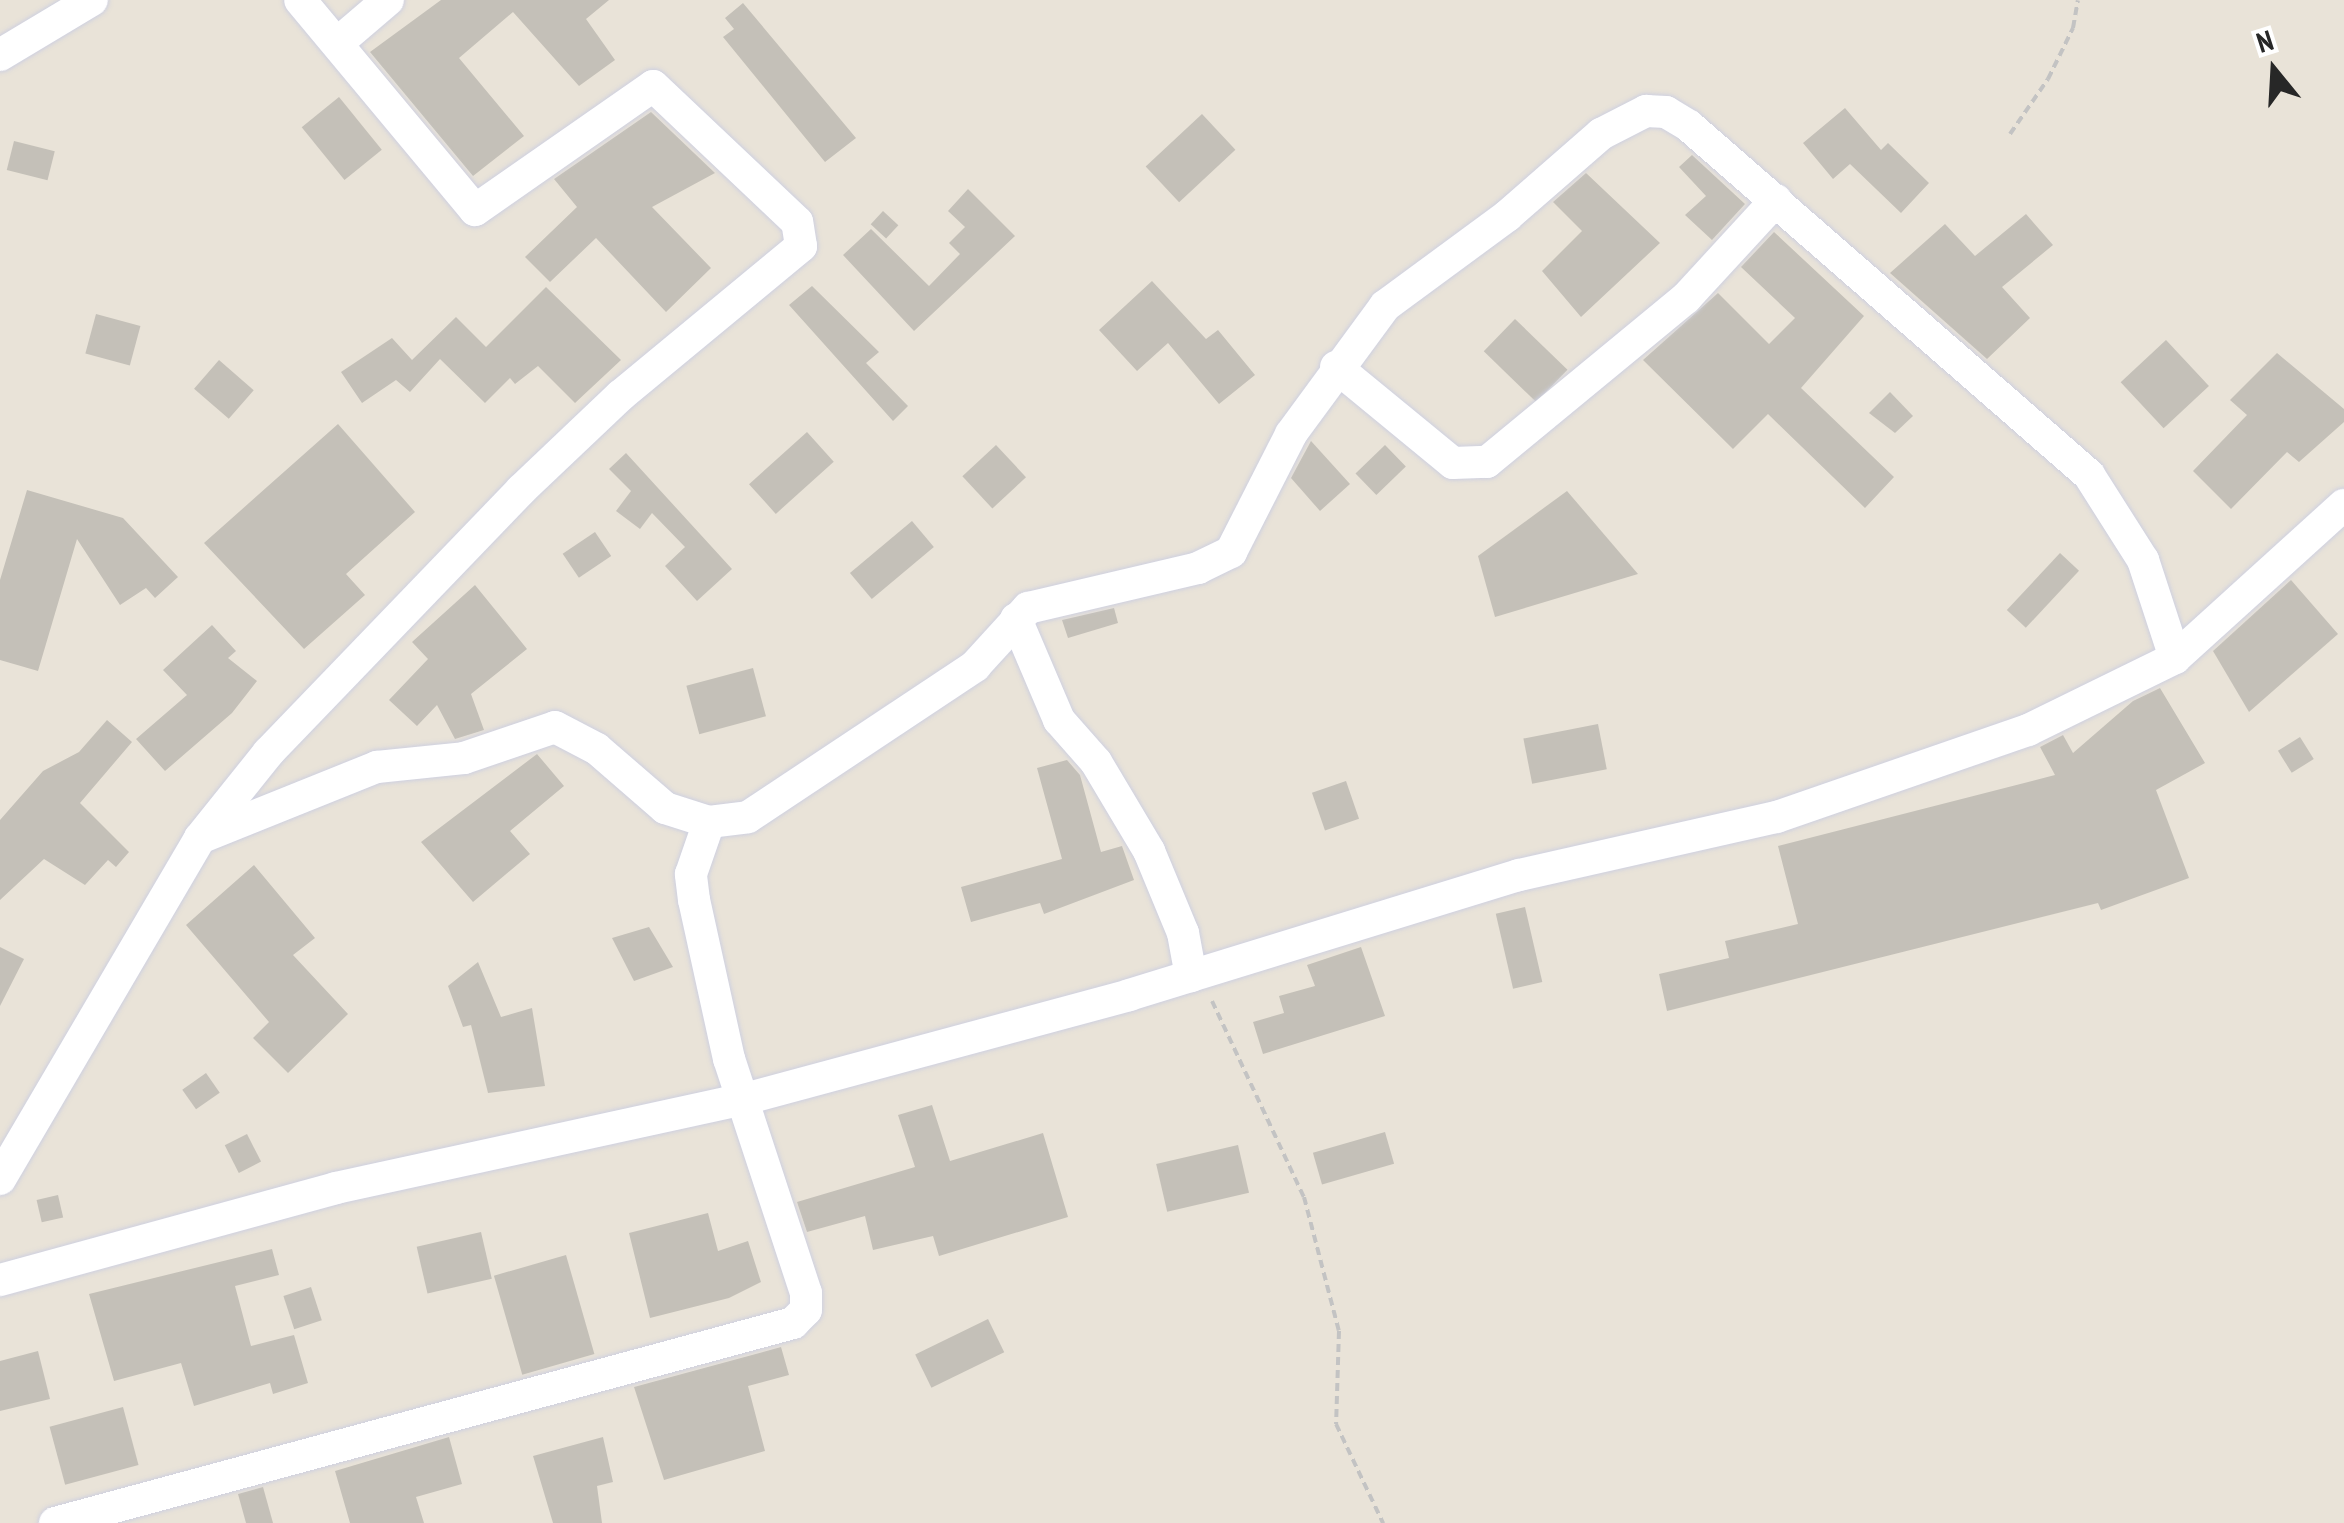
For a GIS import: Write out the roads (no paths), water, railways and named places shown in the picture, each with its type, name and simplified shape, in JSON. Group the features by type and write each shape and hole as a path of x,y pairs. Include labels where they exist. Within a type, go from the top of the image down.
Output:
{"street":[{"path":"0,55 92,0"},
{"path":"0,1179 200,838 337,677 521,490 620,396 801,246 797,222 654,86 475,210 340,41 300,0"},
{"path":"340,41 388,0"},
{"path":"200,838 377,767 464,758 555,727 597,749 665,808 708,822 748,817 778,801 975,666 1016,619 1043,601 1198,568 1231,552 1292,434 1336,367 1384,306 1507,216 1626,118 1666,112 1776,200 2090,475 2143,560 2174,658"},
{"path":"1336,367 1452,463 1487,462 1686,298 1776,200"},
{"path":"0,1280 336,1188 741,1100 1193,987 1519,875 1777,817 2028,730 2174,658 2344,504"},
{"path":"1016,619 1059,720 1096,762 1149,851 1183,933 1193,987"},
{"path":"54,1523 794,1323 806,1310 806,1293 741,1100 694,900 692,874 708,822"}]}
